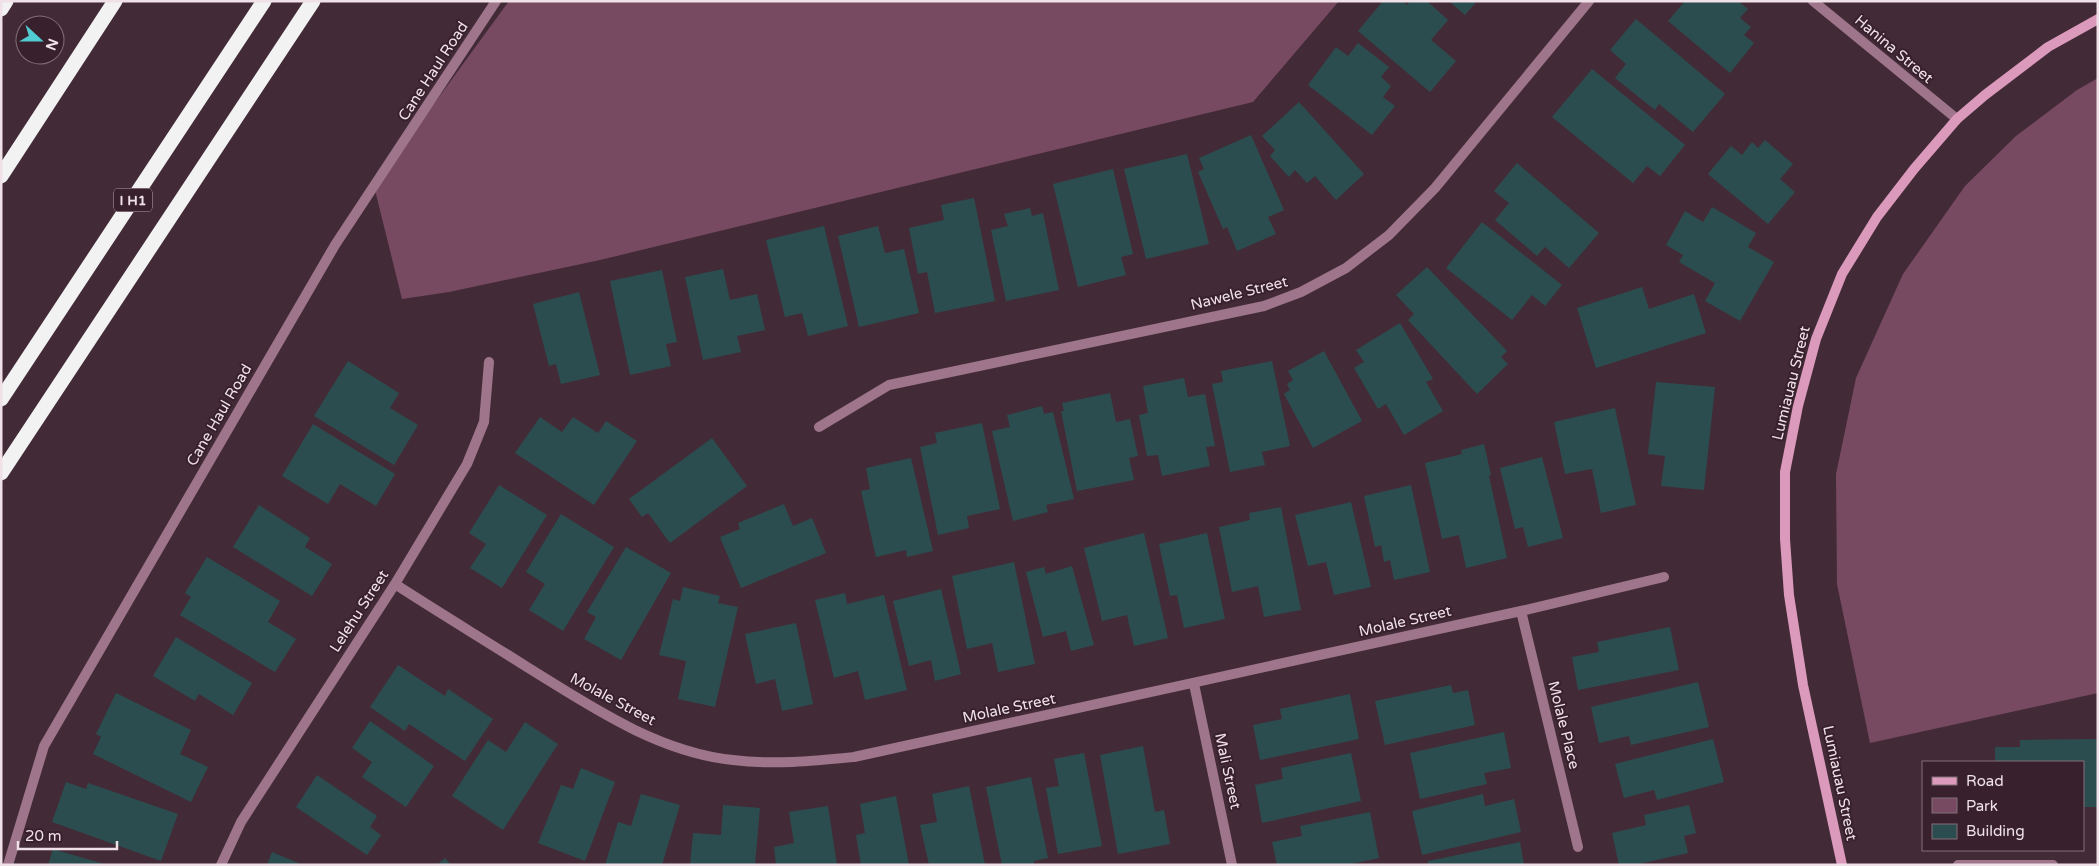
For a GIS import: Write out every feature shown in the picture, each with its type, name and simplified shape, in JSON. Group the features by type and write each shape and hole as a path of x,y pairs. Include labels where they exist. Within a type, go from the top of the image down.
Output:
{"highway":[{"path":"1,8 6,1"},
{"path":"1,176 115,1"},
{"name":"I H1","path":"1,399 264,1"},
{"path":"1,474 313,1"}],"street":[{"name":"Cane Haul Road","path":"8,865 44,746 335,245 496,1"},
{"name":"Nawele Street","path":"819,427 889,385 1264,306 1301,292 1346,268 1389,235 1435,188 1589,1"},
{"name":"Hanina Street","path":"1813,1 1957,119"},
{"name":"Lumiauau Street","path":"1842,865 1803,685 1789,595 1785,539 1786,472 1798,406 1816,339 1842,274 1877,217 1914,169 1957,119 2048,47 2098,19"},
{"name":"Lelehu Street","path":"221,865 241,822 394,584 467,464 484,422 489,362"},
{"name":"Molale Street","path":"394,584 622,724 655,739 688,750 731,760 782,763 854,757 1194,684 1664,577"},
{"name":"Molale Place","path":"1521,611 1578,846"},
{"name":"Mali Street","path":"1194,684 1232,865"},
{"path":"1958,865 2053,865"}],"green space":[{"path":"509,1 1339,1 1253,102 600,260 449,292 402,299 374,186"},
{"path":"2098,78 2098,693 1870,743 1837,584 1836,474 1856,378 1903,274 1965,186 2016,136 2077,90"}],"building":[{"path":"1383,1 1403,1 1407,5 1410,1 1427,1 1448,20 1431,40 1456,61 1430,92 1358,31"},
{"path":"1449,1 1477,1 1465,15"},
{"path":"1685,1 1738,1 1748,9 1740,18 1751,27 1744,35 1754,43 1730,73 1668,21"},
{"path":"1636,19 1725,94 1693,132 1659,104 1655,110 1615,78 1626,64 1610,50"},
{"path":"1358,43 1389,67 1381,77 1391,86 1383,97 1395,106 1372,135 1308,85 1336,47 1348,56"},
{"path":"1592,69 1685,145 1660,176 1647,166 1633,183 1552,117"},
{"path":"1299,102 1364,174 1336,200 1315,176 1307,183 1295,170 1289,177 1270,156 1275,150 1262,136"},
{"path":"1251,135 1284,210 1268,217 1276,234 1237,251 1227,227 1223,229 1198,172 1204,169 1199,158"},
{"path":"1765,140 1793,164 1780,179 1795,192 1768,224 1708,174 1731,146 1742,155 1752,142 1758,148"},
{"path":"1187,154 1209,244 1146,259 1124,169"},
{"path":"1517,163 1599,233 1569,268 1545,247 1537,256 1495,220 1509,203 1494,191"},
{"path":"1113,169 1133,254 1121,257 1126,275 1078,287 1053,184"},
{"path":"974,198 995,301 935,313 927,272 918,274 909,228 944,220 941,205"},
{"path":"1712,207 1756,233 1748,247 1774,262 1740,321 1705,301 1715,283 1679,262 1683,255 1666,245 1685,211 1703,222"},
{"path":"1030,208 1032,216 1043,213 1059,290 1006,301 991,230 1008,226 1004,214"},
{"path":"1482,222 1562,285 1545,306 1532,295 1512,320 1446,268"},
{"path":"824,226 848,326 808,336 802,313 785,317 766,240"},
{"path":"878,226 885,253 904,249 919,313 859,327 838,236"},
{"path":"1427,267 1507,351 1501,357 1508,364 1477,394 1408,320 1414,314 1396,295"},
{"path":"723,269 730,300 757,294 765,330 737,336 741,352 703,360 685,277"},
{"path":"662,270 677,342 666,344 671,366 630,375 610,281"},
{"path":"1642,287 1649,309 1694,294 1706,333 1596,368 1577,308"},
{"path":"579,292 600,375 561,384 556,364 549,366 533,304"},
{"path":"1400,323 1433,379 1426,382 1443,411 1404,435 1386,404 1378,409 1354,368 1364,362 1356,350"},
{"path":"1324,351 1362,421 1313,448 1284,394 1290,390 1287,384 1293,380 1288,371"},
{"path":"348,361 399,393 390,408 418,425 394,465 314,416"},
{"path":"1272,361 1290,446 1262,452 1265,465 1230,472 1212,384 1223,382 1221,371"},
{"path":"1184,378 1188,397 1205,394 1215,446 1206,447 1210,466 1162,476 1158,455 1147,456 1139,415 1148,413 1143,386"},
{"path":"1656,382 1715,387 1704,490 1661,486 1665,456 1648,454"},
{"path":"1110,393 1116,422 1130,419 1138,456 1129,458 1134,480 1077,491 1061,411 1064,411 1062,403"},
{"path":"1042,406 1044,414 1053,412 1074,499 1046,505 1048,512 1013,521 992,431 1010,427 1007,415"},
{"path":"1615,408 1636,505 1601,513 1592,469 1565,474 1554,422"},
{"path":"540,417 562,432 573,417 598,433 606,421 637,441 594,505 515,453"},
{"path":"982,423 1000,509 967,516 969,528 938,535 920,447 937,443 935,433"},
{"path":"313,424 395,474 376,506 340,484 328,504 282,476"},
{"path":"712,438 747,486 670,543 648,513 642,517 629,499"},
{"path":"1484,444 1507,558 1466,568 1459,535 1442,539 1425,463 1462,454 1461,450"},
{"path":"1542,457 1563,538 1528,547 1523,527 1515,529 1500,468"},
{"path":"911,458 933,551 907,557 906,550 876,557 861,491 870,489 866,468"},
{"path":"499,485 547,515 502,588 470,568 486,544 469,533"},
{"path":"1411,485 1430,572 1394,580 1390,560 1384,562 1381,545 1375,547 1364,496"},
{"path":"1351,502 1371,587 1334,595 1326,562 1308,566 1295,515"},
{"path":"784,504 793,526 812,518 826,553 741,588 720,537 740,529 738,523"},
{"path":"259,505 310,538 305,547 332,564 312,596 233,547"},
{"path":"1281,507 1301,610 1264,617 1258,586 1232,592 1219,527 1250,520 1249,513"},
{"path":"561,514 614,547 563,631 529,610 545,584 526,572"},
{"path":"1144,533 1168,638 1134,646 1127,615 1102,621 1084,548"},
{"path":"1207,533 1225,619 1184,628 1177,595 1170,596 1159,544"},
{"path":"626,547 671,573 621,660 584,639 596,617 587,612"},
{"path":"207,557 280,601 268,622 296,639 275,672 180,615 191,597 185,593"},
{"path":"1014,562 1035,664 998,672 992,643 967,649 952,576"},
{"path":"1072,566 1094,645 1071,651 1066,631 1043,637 1026,572 1044,567 1046,574"},
{"path":"683,587 720,596 718,603 738,607 715,707 678,699 686,661 659,655 673,599 680,601"},
{"path":"941,589 961,674 935,681 931,660 909,666 893,601"},
{"path":"845,593 847,604 884,595 907,690 865,700 858,671 834,678 815,600"},
{"path":"796,623 813,704 782,711 775,679 756,684 745,634"},
{"path":"1670,627 1679,670 1578,690 1572,657 1599,652 1597,642"},
{"path":"176,637 252,683 233,715 199,694 195,701 153,676"},
{"path":"398,665 445,696 448,689 493,719 465,761 409,724 405,731 370,707"},
{"path":"1698,682 1709,727 1631,745 1629,736 1599,743 1591,707"},
{"path":"1451,685 1453,693 1468,690 1475,725 1385,745 1375,701"},
{"path":"116,693 191,730 180,754 208,767 191,802 93,754 101,737 96,734"},
{"path":"1350,694 1359,739 1260,760 1253,725 1282,719 1280,709"},
{"path":"370,721 434,766 406,807 362,777 372,762 352,748"},
{"path":"525,722 558,744 503,830 452,796 488,740 506,752"},
{"path":"1504,732 1511,768 1484,773 1487,784 1420,799 1410,753"},
{"path":"1713,739 1724,782 1657,800 1654,790 1624,798 1615,764"},
{"path":"2098,739 2098,807 2084,807 2084,761 1995,761 1995,747 2020,747 2020,740"},
{"path":"1143,746 1155,812 1164,810 1170,844 1118,854 1100,755"},
{"path":"1084,753 1102,846 1058,854 1046,788 1059,786 1054,759"},
{"path":"1351,753 1361,801 1262,823 1255,785 1283,779 1281,768"},
{"path":"581,768 615,782 585,861 538,843 561,785 573,789"},
{"path":"317,775 377,816 370,827 381,835 367,855 296,807"},
{"path":"1031,777 1048,858 1034,861 1034,865 1002,865 986,787"},
{"path":"66,782 86,789 88,783 178,814 161,861 52,822"},
{"path":"969,786 985,865 929,865 920,825 937,822 932,794"},
{"path":"641,794 680,805 662,865 605,865 618,822 631,826"},
{"path":"1483,794 1485,806 1514,799 1521,832 1422,855 1412,811"},
{"path":"896,796 909,865 861,865 856,835 865,833 860,804"},
{"path":"723,805 760,808 755,865 690,865 693,833 721,835"},
{"path":"1689,805 1696,833 1684,836 1688,853 1634,865 1619,865 1612,833 1646,825 1644,815"},
{"path":"828,806 837,865 776,865 774,847 794,843 789,812"},
{"path":"1370,812 1379,858 1346,865 1277,865 1272,842 1302,836 1300,826"},
{"path":"1520,842 1524,865 1428,865 1428,861"},
{"path":"53,849 104,864 104,865 48,865"},
{"path":"272,852 303,865 267,865"},
{"path":"445,858 451,865 437,865"}]}
